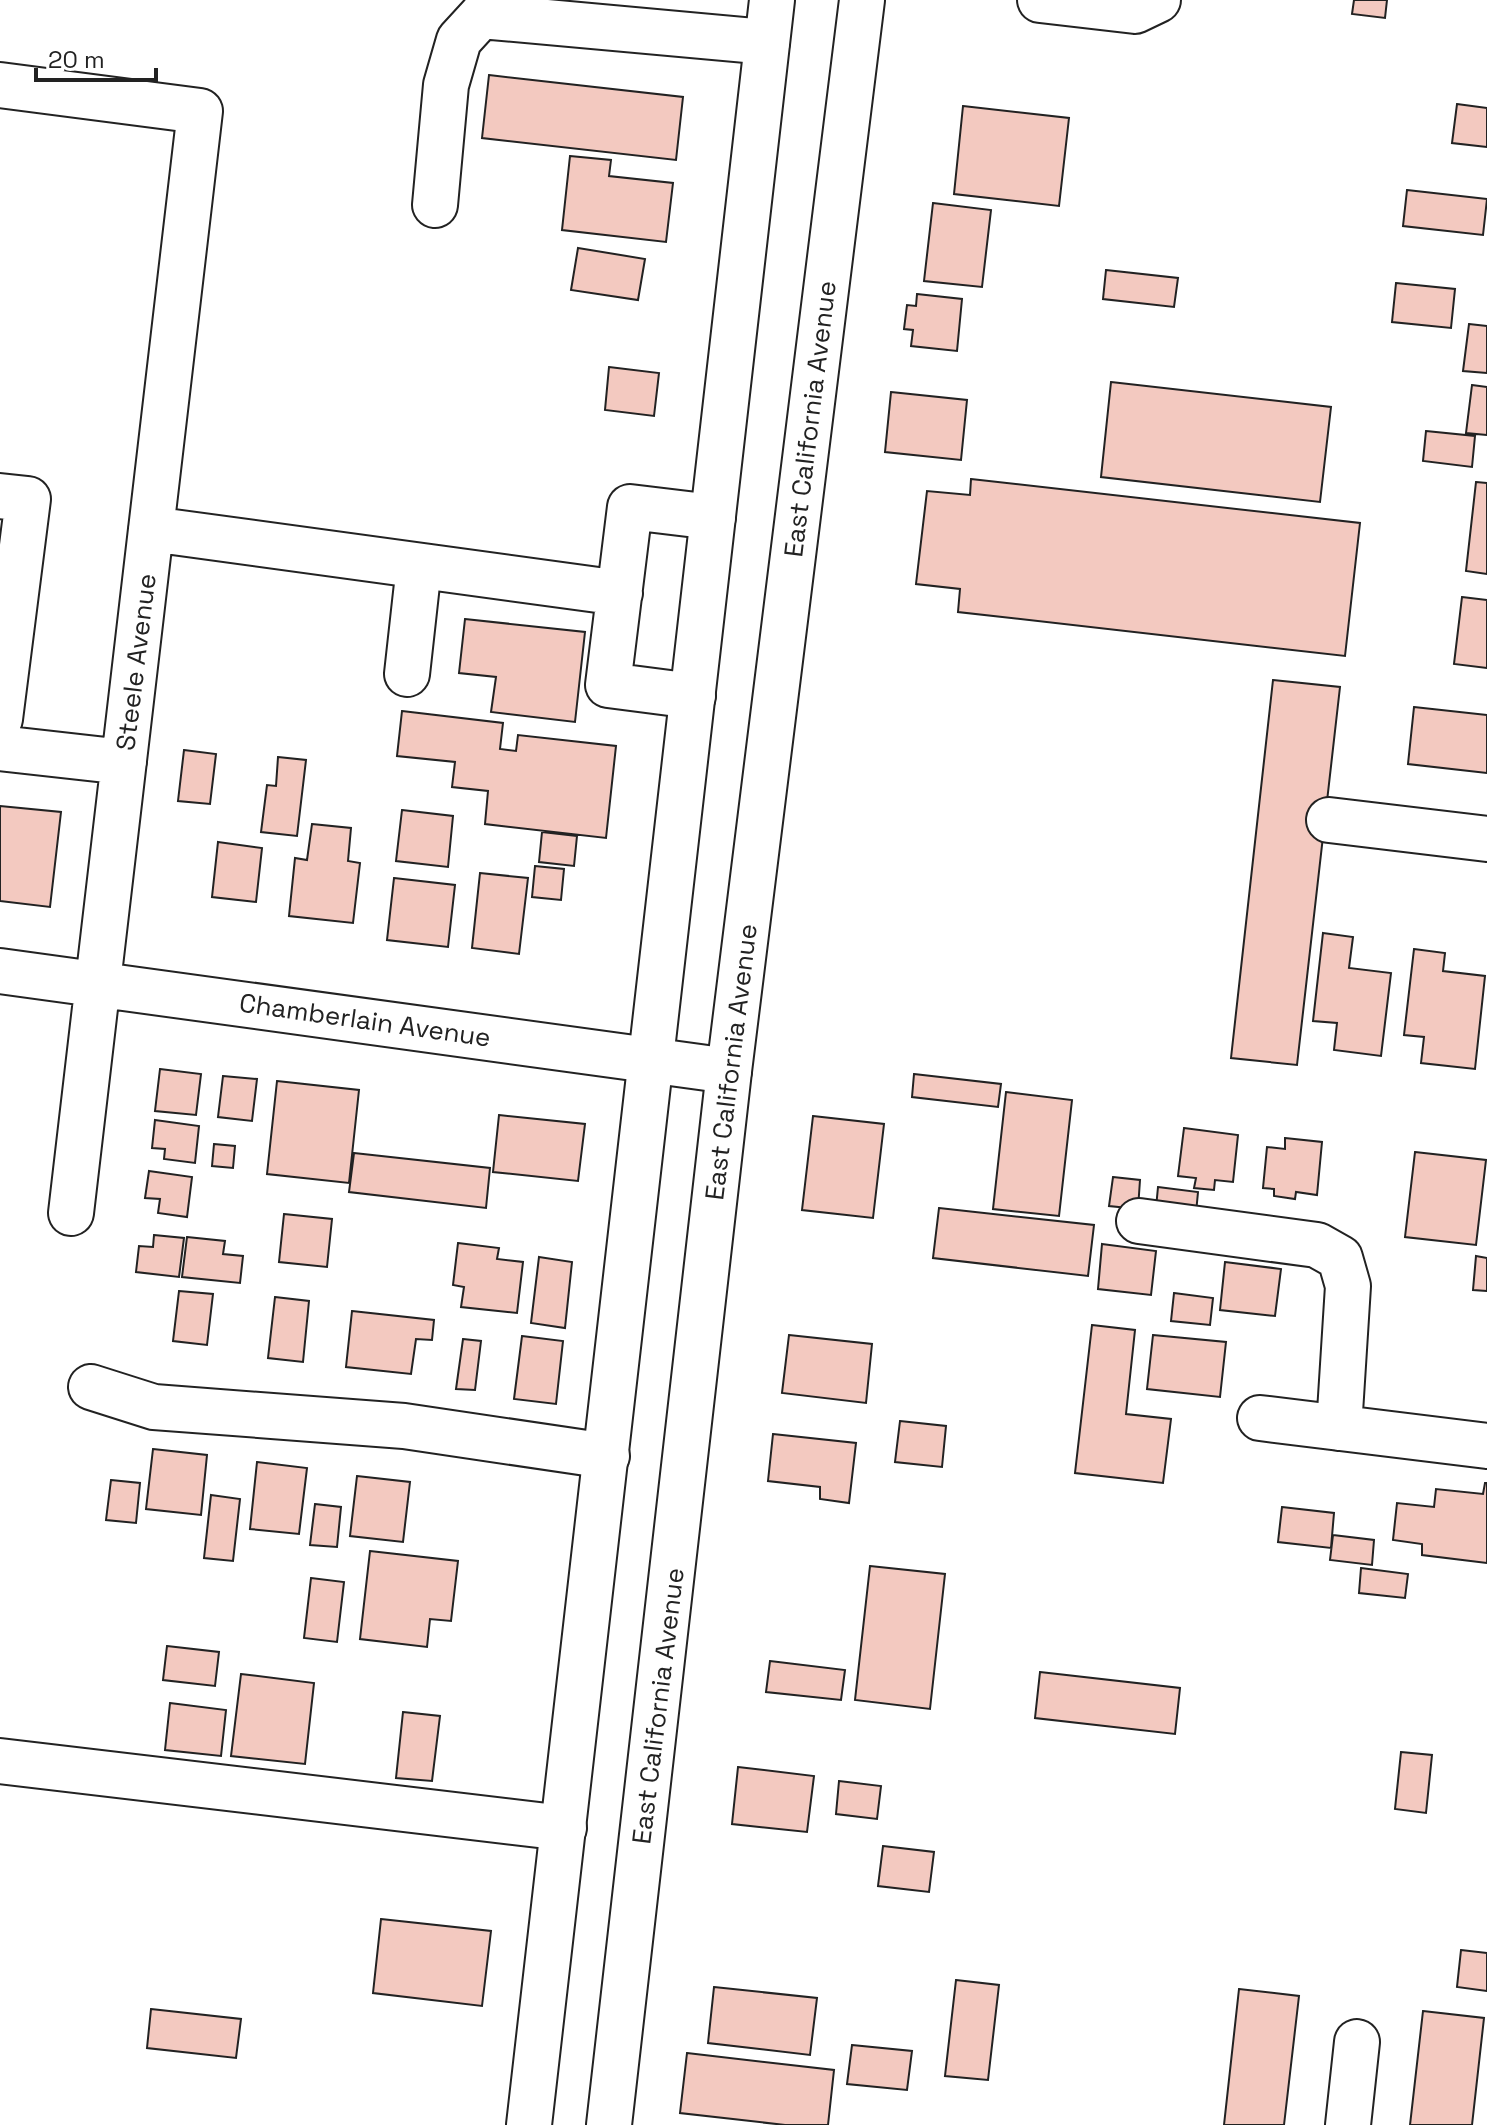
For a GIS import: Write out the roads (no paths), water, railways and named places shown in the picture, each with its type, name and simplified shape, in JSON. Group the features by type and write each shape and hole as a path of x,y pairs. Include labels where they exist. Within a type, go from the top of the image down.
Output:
{"main road":[{"name":"East California Avenue","path":"609,2125 729,1071 862,0"},
{"path":"1040,0 1135,11 1158,0"},
{"path":"435,205 446,85 459,40 481,16 769,21 653,1060 529,2125"},
{"name":"Steele Avenue","path":"0,85 200,111 71,1213"},
{"path":"0,496 28,499 8,606 0,719"},
{"path":"693,696 608,685 630,507 713,517"},
{"path":"151,529 620,593"},
{"path":"407,674 419,566"},
{"path":"0,748 124,762"},
{"path":"1329,820 1487,839"},
{"name":"Chamberlain Avenue","path":"0,971 729,1071"},
{"path":"1139,1221 1317,1245 1340,1258 1348,1286 1339,1428"},
{"path":"91,1387 154,1407 404,1426 607,1456"},
{"path":"1260,1418 1487,1446"},
{"path":"0,1761 564,1828"},
{"path":"1348,2125 1357,2042"}]}
